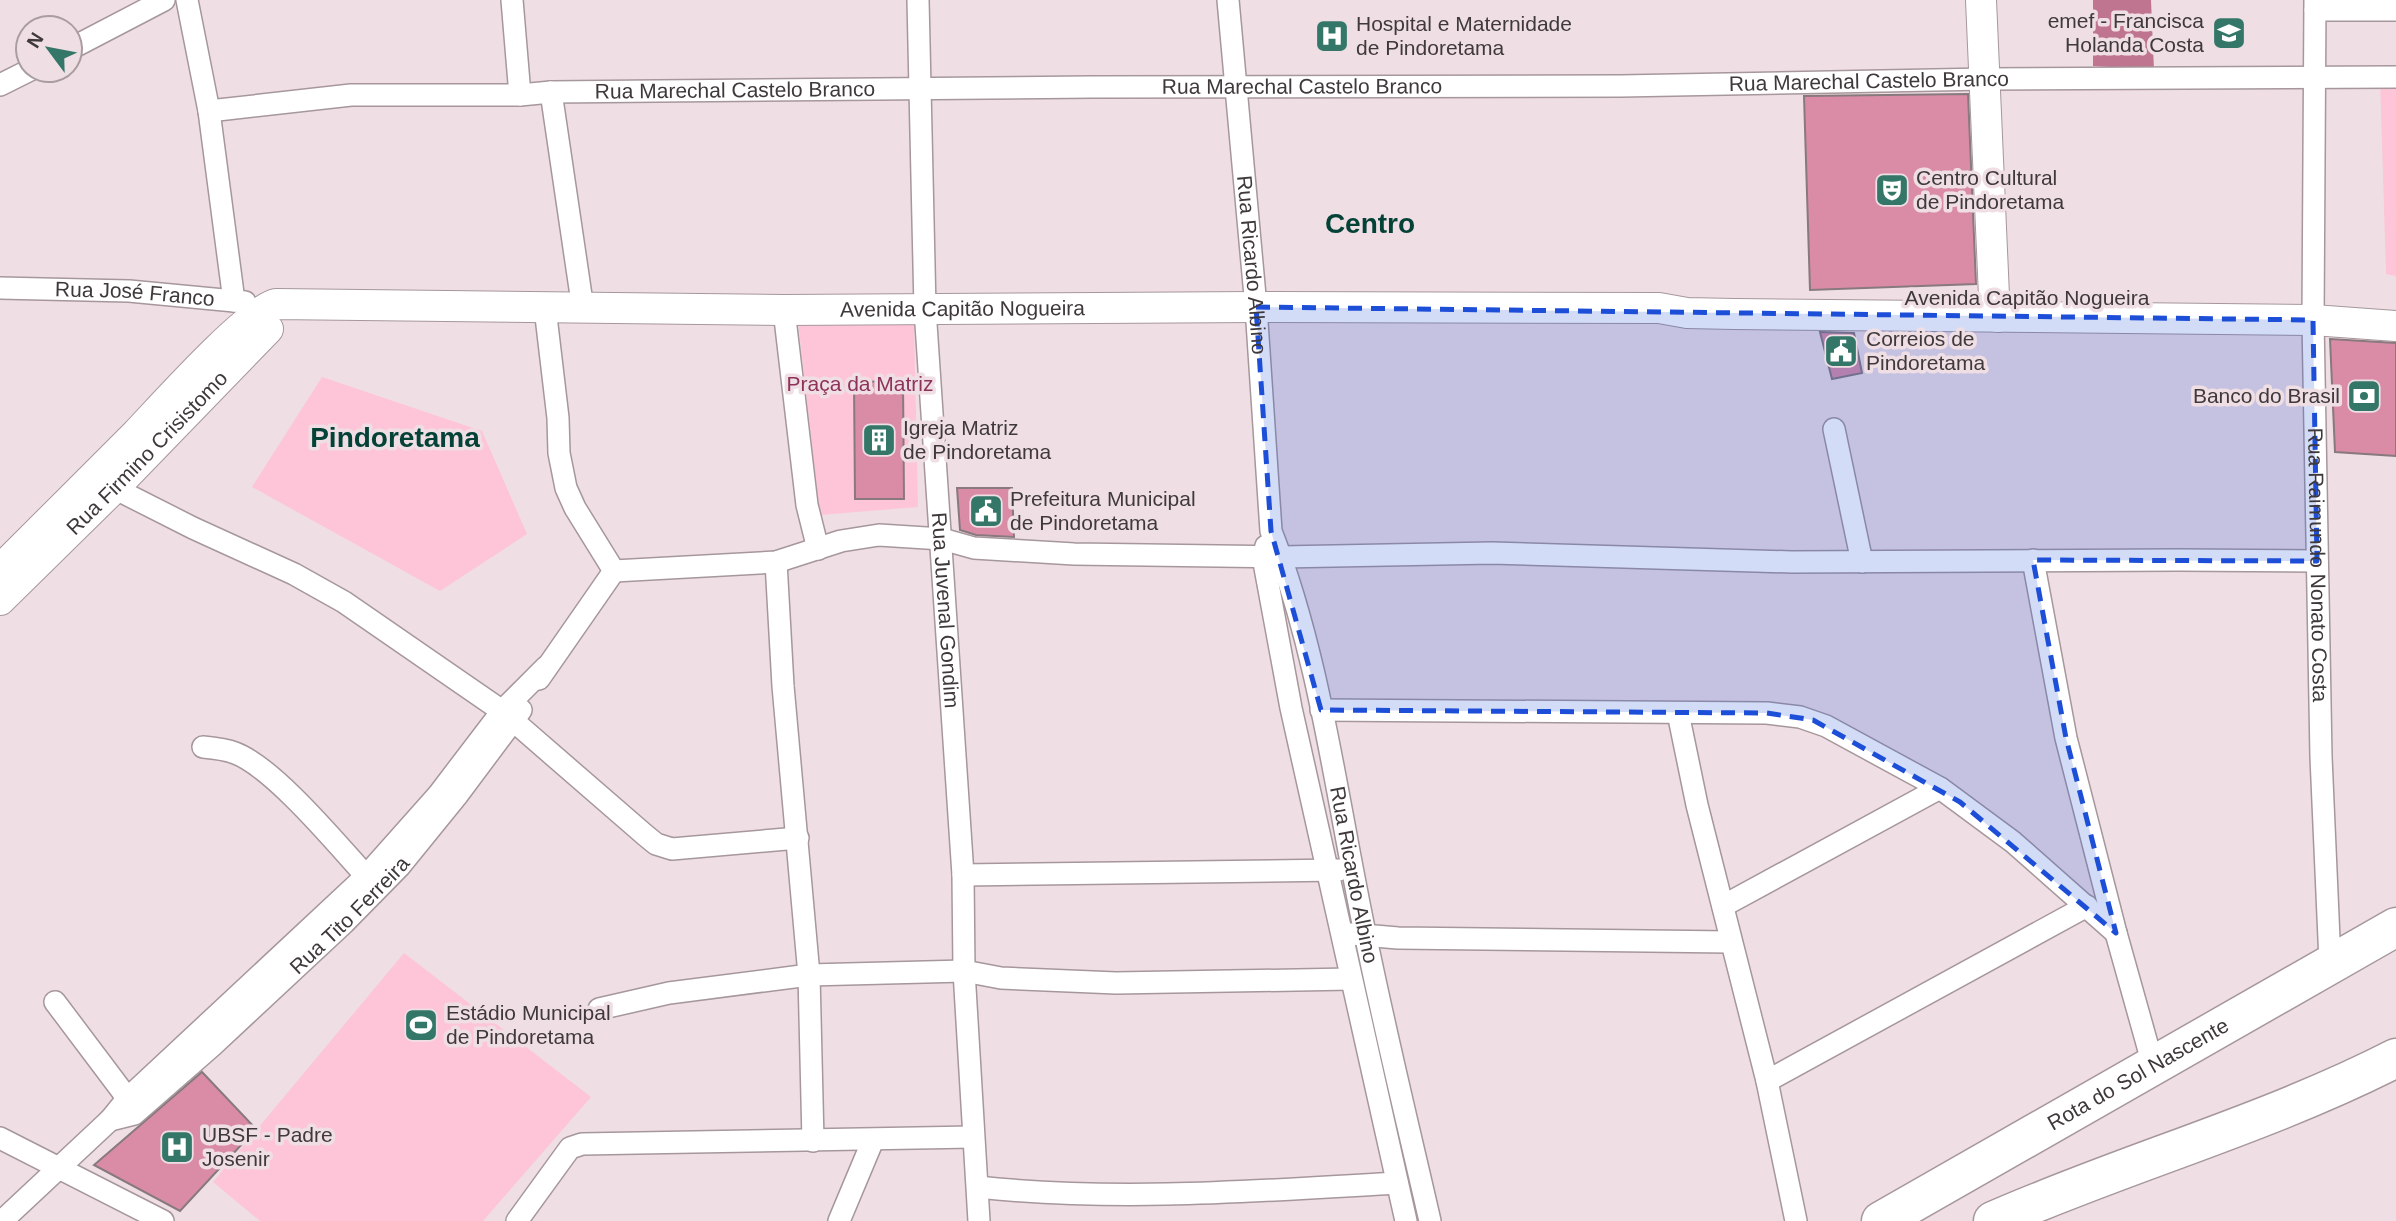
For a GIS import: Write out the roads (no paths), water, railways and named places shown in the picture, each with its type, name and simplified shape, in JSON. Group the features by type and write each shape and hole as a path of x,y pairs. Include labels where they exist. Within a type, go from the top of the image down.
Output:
{"highway":[{"name":"Rota do Sol Nascente","path":"1881,1221 2330,962 2396,927"},
{"path":"1993,1221 2262,1117 2359,1077 2396,1058"}],"main road":[{"path":"1981,0 1996,307"},
{"name":"Avenida Capitão Nogueira","path":"280,305 784,310 1659,308 1687,313 1734,314 1996,307 2313,311 2396,305"},
{"name":"Rua Firmino Crisistomo","path":"0,600 114,488 280,305"},
{"name":"Rua Firmino Crisistomo","path":"0,570 217,351 280,305"},
{"name":"Avenida Capitão Nogueira","path":"2313,311 2396,326"}],"street":[{"path":"84,42 164,0"},
{"path":"187,0 209,111 233,300"},
{"path":"512,0 520,95"},
{"name":"Rua Juvenal Gondim","path":"918,0 925,309 963,875 964,971 979,1221"},
{"name":"Rua Ricardo Albino","path":"1228,0 1255,307 1272,557 1291,708 1406,1221"},
{"path":"2315,5 2396,10"},
{"name":"Rua Raimundo Nonato Costa","path":"2315,5 2313,311 2322,757 2330,962"},
{"name":"Rua Marechal Castelo Branco","path":"209,111 351,95 2396,77"},
{"path":"551,92 583,309"},
{"path":"0,270 8,288"},
{"name":"Rua José Franco","path":"8,288 129,291 280,305"},
{"path":"545,308 558,418 559,453 566,488 575,508 614,571 776,562 841,541 879,535 942,539 974,548 1049,553 1272,557 1492,553 1792,562 2317,561"},
{"path":"784,310 807,505 818,549"},
{"path":"1834,429 1862,562"},
{"path":"114,488 294,574 344,602 508,716 645,835 663,847 672,849 798,838"},
{"name":"Rua Ricardo Albino","path":"1272,557 1307,645 1365,935 1430,1221"},
{"path":"2033,560 2066,738 2153,1065"},
{"path":"776,562 783,686 809,975 813,1141"},
{"name":"Rua Tito Ferreira","path":"2,1221 110,1120 131,1106 284,979 400,866 614,571"},
{"path":"1321,709 1767,713 1813,720 1940,788 2013,842 2116,933"},
{"path":"1678,713 1730,942 1767,1081 1796,1221"},
{"name":"Rua Tito Ferreira","path":"131,1106 366,876 508,716"},
{"path":"203,747 237,753 254,763 281,787 366,876"},
{"path":"1723,906 1940,788"},
{"path":"963,875 1326,872 1352,868"},
{"path":"1767,1081 2087,906"},
{"path":"1341,934 1398,938 1730,942"},
{"path":"599,1009 669,993 809,975 964,971 1001,978 1115,983 1351,979"},
{"path":"55,1002 131,1106"},
{"path":"1372,1072 1394,1065"},
{"path":"517,1221 570,1148 582,1144 974,1136"},
{"path":"0,1138 163,1221"},
{"path":"839,1221 873,1140"},
{"path":"978,1187 1007,1191 1144,1194 1397,1183"}],"place":[{"name":"emef - Francisca Holanda Costa","path":"2229,33"},
{"name":"Hospital e Maternidade de Pindoretama","path":"1332,36"},
{"name":"Centro Cultural de Pindoretama","path":"1892,190"},
{"name":"Correios de Pindoretama","path":"1841,351"},
{"name":"Banco do Brasil","path":"2364,396"},
{"name":"Igreja Matriz de Pindoretama","path":"879,440"},
{"name":"Prefeitura Municipal de Pindoretama","path":"986,511"},
{"name":"Estádio Municipal de Pindoretama","path":"421,1025"},
{"name":"UBSF - Padre Josenir","path":"177,1147"}],"district":[{"name":"Centro","path":"1370,223"},
{"name":"Pindoretama","path":"395,437"}],"park label":[{"name":"Praça da Matriz","path":"860,384"}]}
